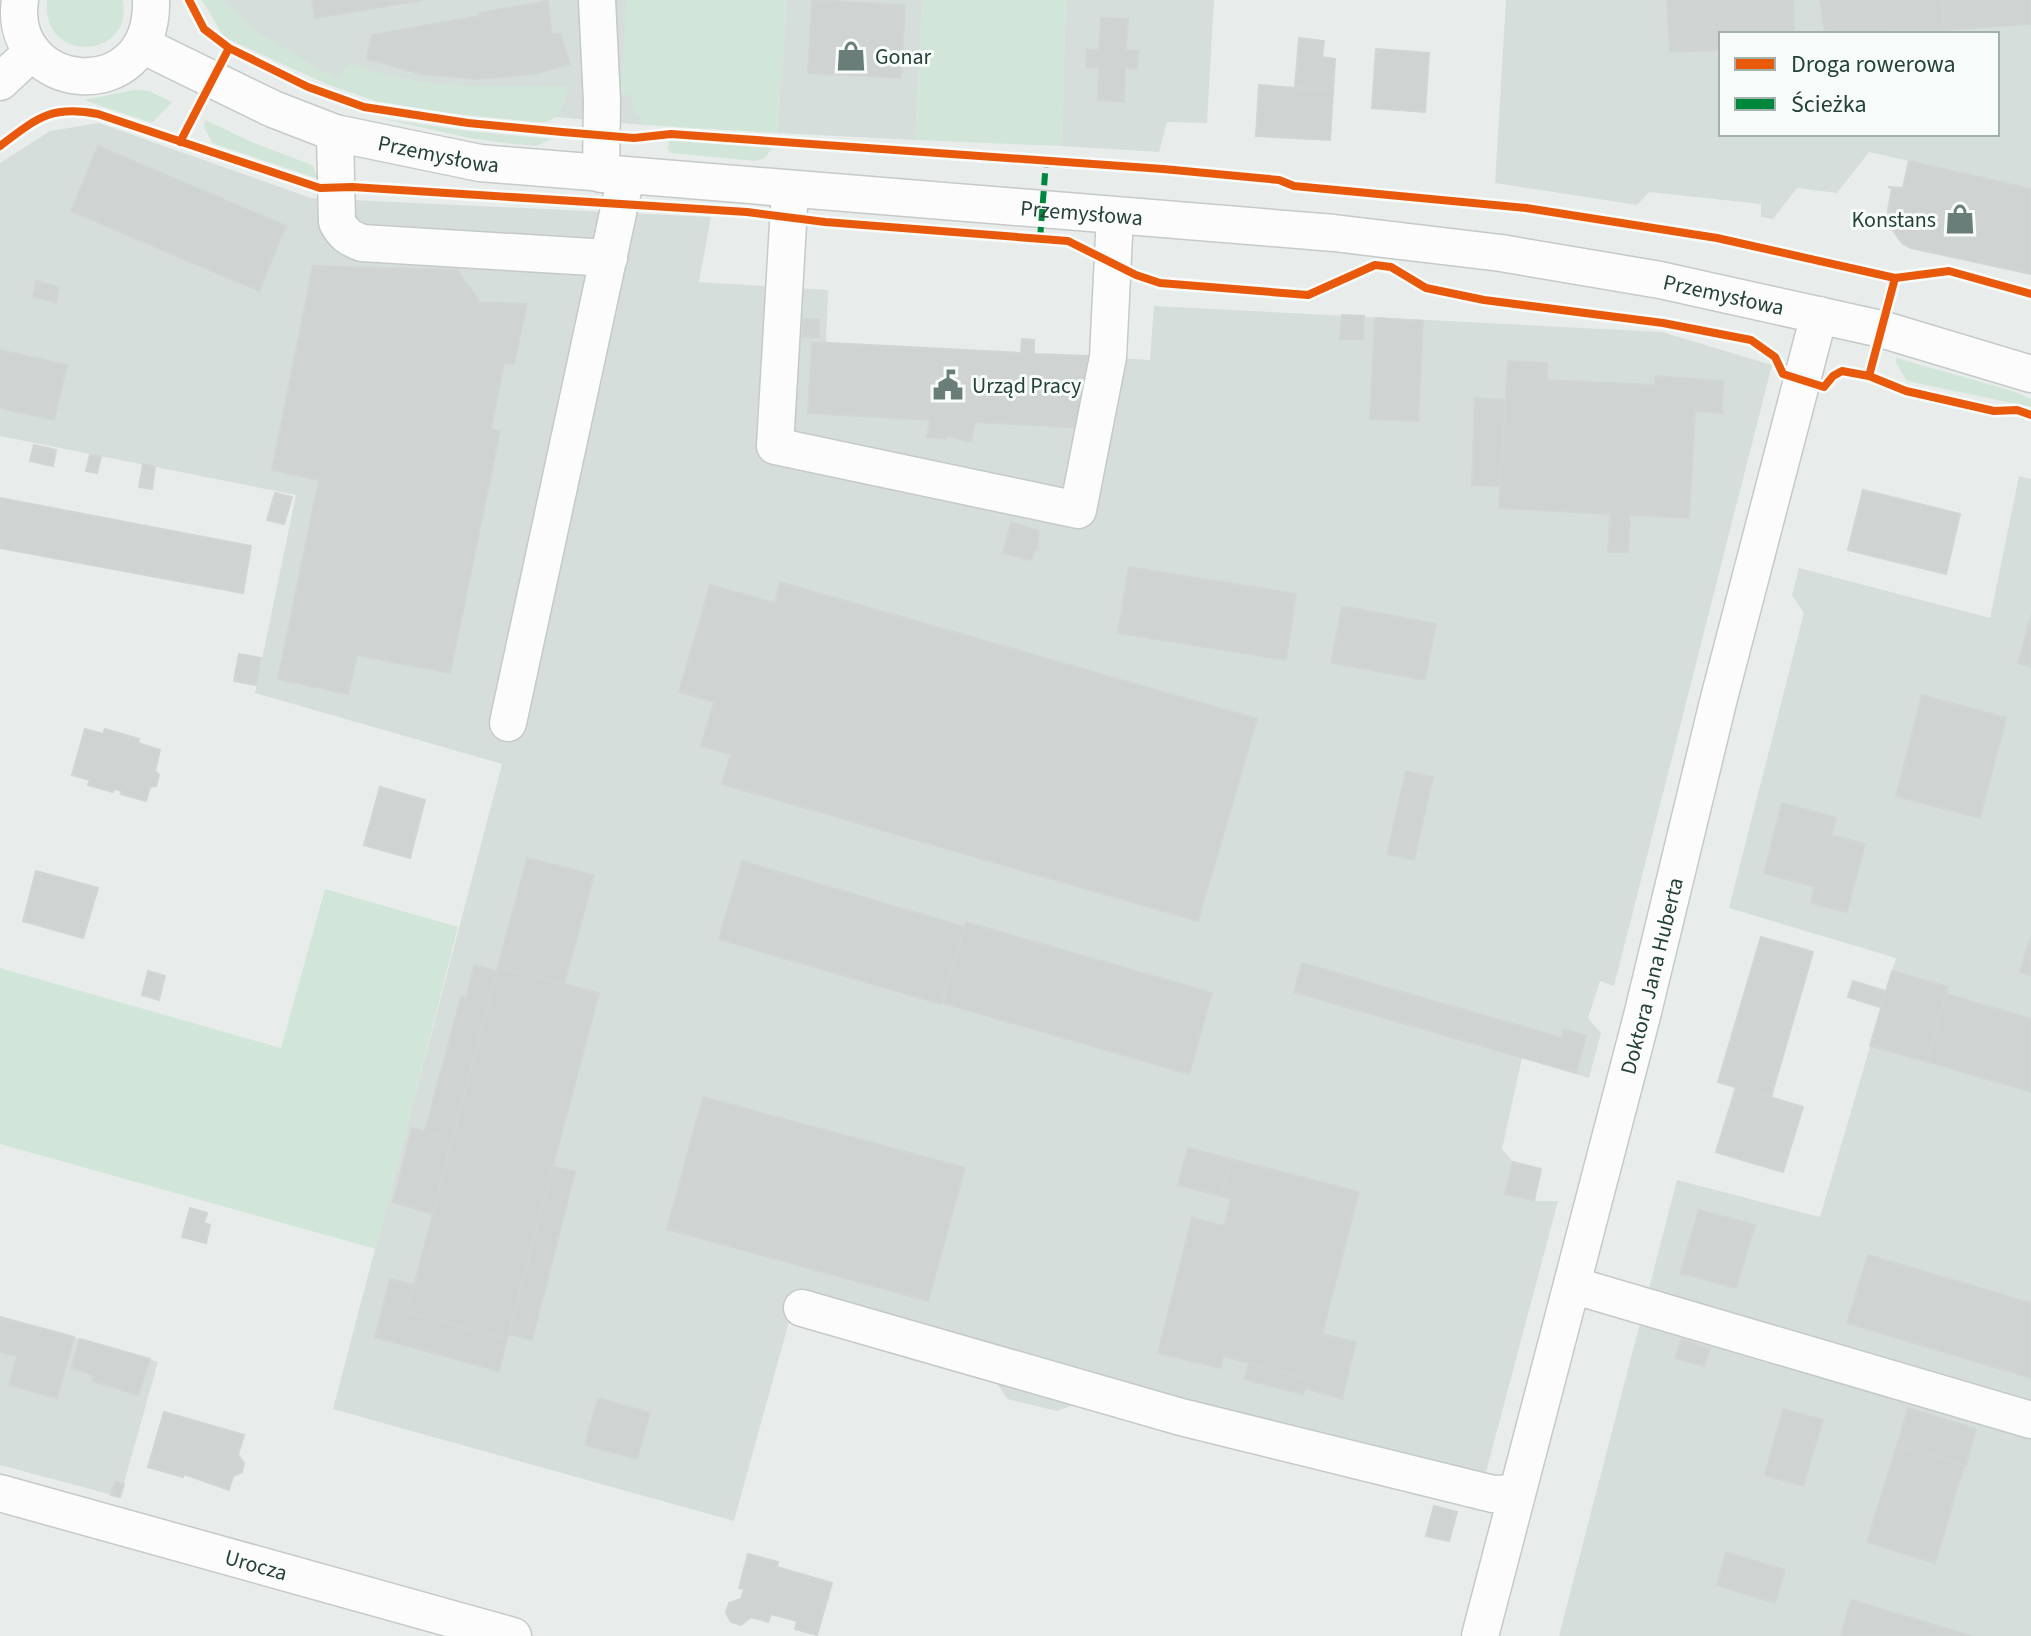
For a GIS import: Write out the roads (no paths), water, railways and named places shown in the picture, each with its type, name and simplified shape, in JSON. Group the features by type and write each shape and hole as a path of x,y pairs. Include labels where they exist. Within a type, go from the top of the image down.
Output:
{"street":[{"path":"15,3 22,32 32,52 48,66 68,75 89,77 110,73 129,62 149,31 151,0"},
{"path":"508,723 609,258 614,175 602,101 597,0"},
{"name":"Przemysłowa","path":"142,45 211,81 335,133 480,163 1334,233 1501,253 1660,280 1881,329 2031,374"},
{"path":"0,82 32,52"},
{"path":"335,133 337,222 349,239 362,243 609,258"},
{"path":"790,190 775,446 1078,510 1108,357 1115,216"},
{"name":"Doktora Jana Huberta","path":"1480,1636 1819,315"},
{"path":"1572,1285 2031,1420"},
{"path":"802,1308 1181,1417 1493,1494 1516,1493"},
{"name":"Urocza","path":"0,1493 513,1636"}],"place":[{"name":"Gonar","path":"851,56"},
{"name":"Konstans","path":"1960,219"},
{"name":"Urząd Pracy","path":"948,385"}]}
